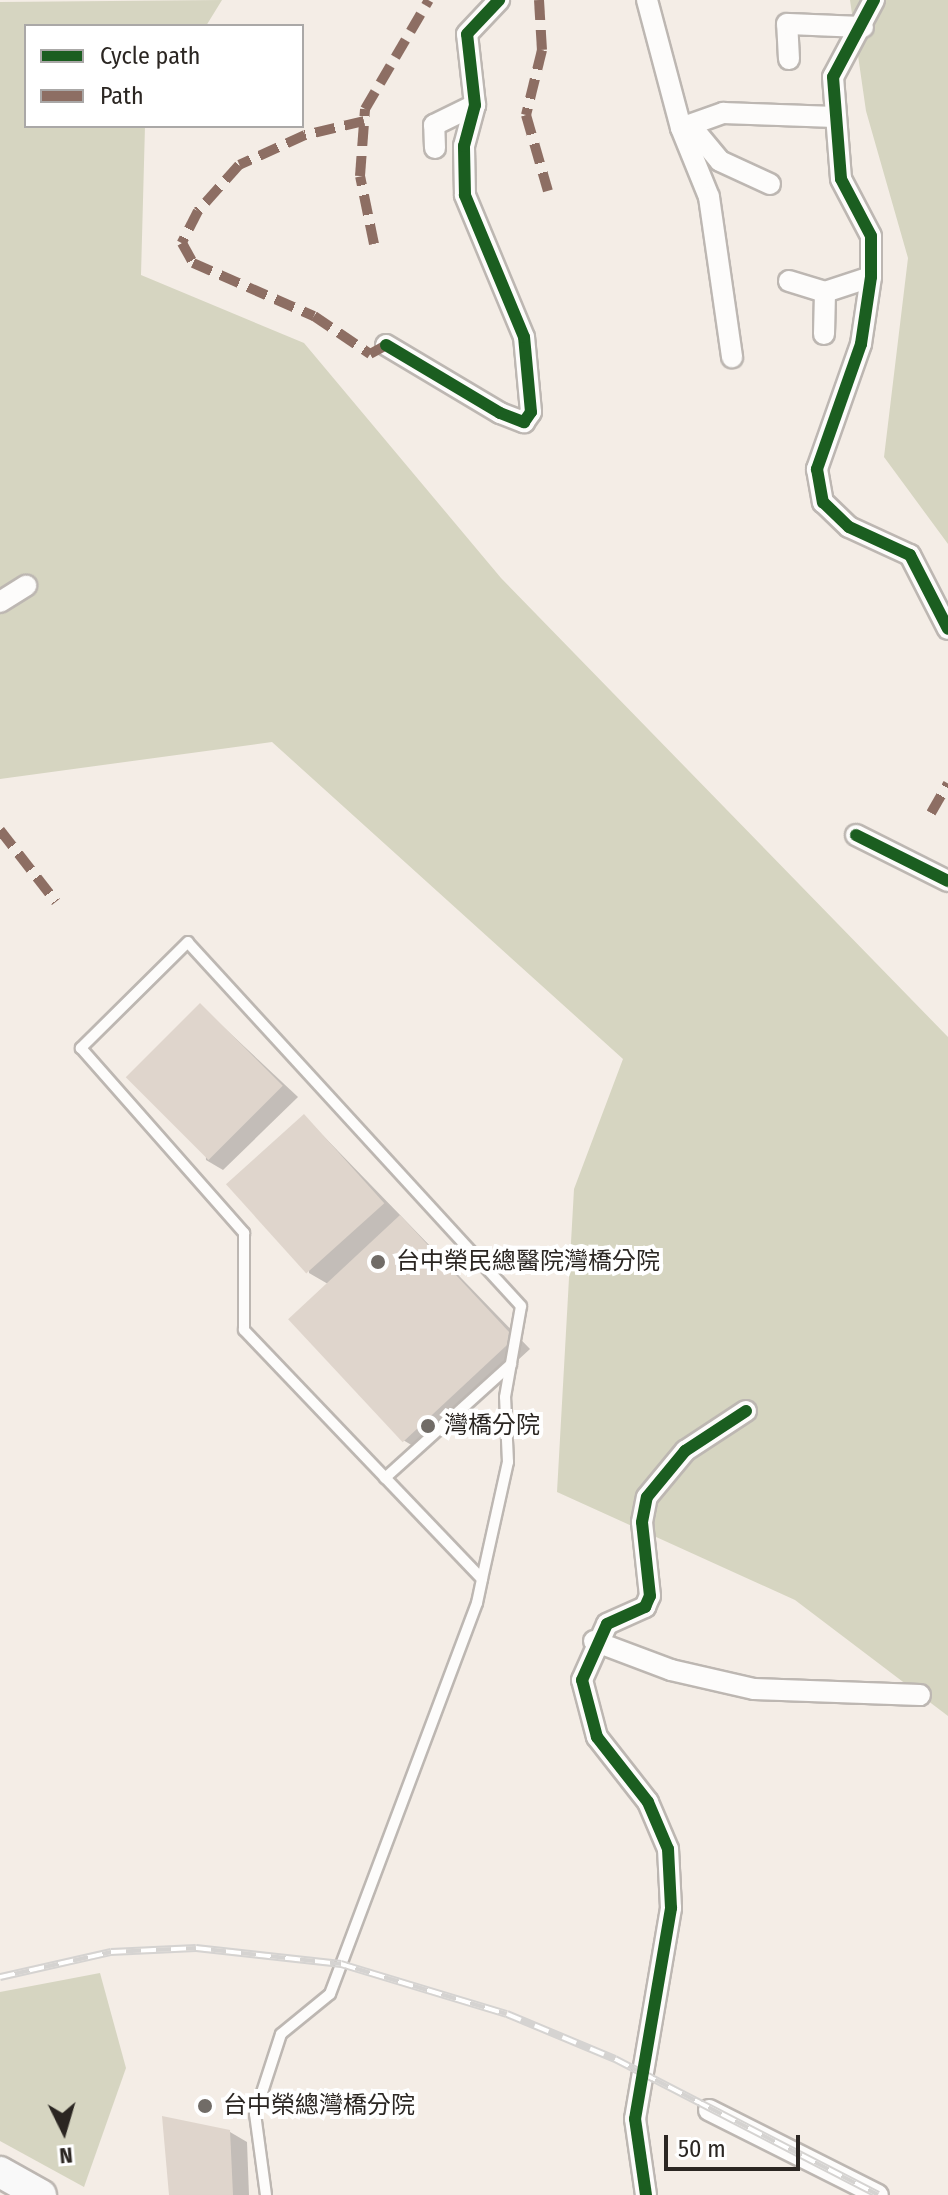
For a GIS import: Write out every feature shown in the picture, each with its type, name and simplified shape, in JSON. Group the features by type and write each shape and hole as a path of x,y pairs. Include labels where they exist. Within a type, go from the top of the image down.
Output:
{"street":[{"path":"386,345 500,413 524,422 531,412 524,337 465,195 464,146 475,105 467,34 499,0"},
{"path":"647,0 709,197 732,357"},
{"path":"874,0 863,27 833,77 841,179 871,236 871,277 861,344 817,469 823,502 849,527 910,555 948,629"},
{"path":"789,59 787,24 863,27"},
{"path":"435,148 434,125 475,105"},
{"path":"686,127 723,113 835,117"},
{"path":"686,127 720,161 770,184"},
{"path":"789,281 825,292 871,277"},
{"path":"824,334 825,292"},
{"path":"0,602 26,586"},
{"path":"856,835 948,881"},
{"path":"646,2195 635,2119 671,1908 668,1849 648,1802 597,1737 582,1680 594,1641 650,1596 642,1534 647,1497 685,1451 746,1411"},
{"path":"594,1641 671,1670 754,1689 920,1695"},
{"path":"709,2110 878,2195"},
{"path":"4,2182 41,2195"}],"lane":[{"path":"266,2195 255,2114 281,2034 330,1994 482,1579 508,1462 511,1364 521,1306 188,942 81,1048 244,1233 244,1330 482,1579"},
{"path":"385,1478 511,1364"}],"green space":[{"path":"222,0 207,24 24,24 24,128 145,128 141,275 304,343 501,578 948,1037 948,1716 795,1600 557,1492 574,1189 623,1059 272,742 0,779 0,2"},
{"path":"850,0 948,0 948,544 884,457 908,258 866,111"},
{"path":"100,1973 126,2068 84,2187 0,2141 0,1992"}],"building":[{"path":"200,1003 283,1086 208,1160 126,1077"},
{"path":"304,1114 384,1203 306,1273 226,1184"},
{"path":"400,1215 515,1338 403,1442 288,1319"},
{"name":"台中榮總灣橋分院","path":"162,2116 230,2130 233,2195 169,2195"}],"railway":[{"path":"0,1977 111,1952 196,1948 341,1964 507,2014 615,2059 878,2195"}],"marked path":[{"path":"374,244 360,176 365,109 429,0"},
{"path":"539,0 542,50 526,115 548,191"},
{"path":"364,121 305,135 239,165 198,211 182,243 193,263 314,316 370,354 386,345"},
{"path":"931,813 948,784"},
{"path":"0,830 56,902"}],"cycle path":[{"path":"386,345 500,413 524,422 531,412 524,337 465,195 464,146 475,105 467,34 499,0"},
{"path":"874,0 833,77 841,179 871,236 871,277 861,344 817,469 823,502 849,527 910,555 948,629"},
{"path":"856,835 948,881"},
{"path":"646,2195 635,2119 671,1908 668,1849 648,1802 597,1737 582,1680 607,1624 645,1607 650,1596 642,1522 647,1497 685,1451 746,1411"}],"place":[{"name":"台中榮民總醫院灣橋分院","path":"378,1262"},
{"name":"灣橋分院","path":"428,1426"},
{"name":"台中榮總灣橋分院","path":"205,2106"}]}
